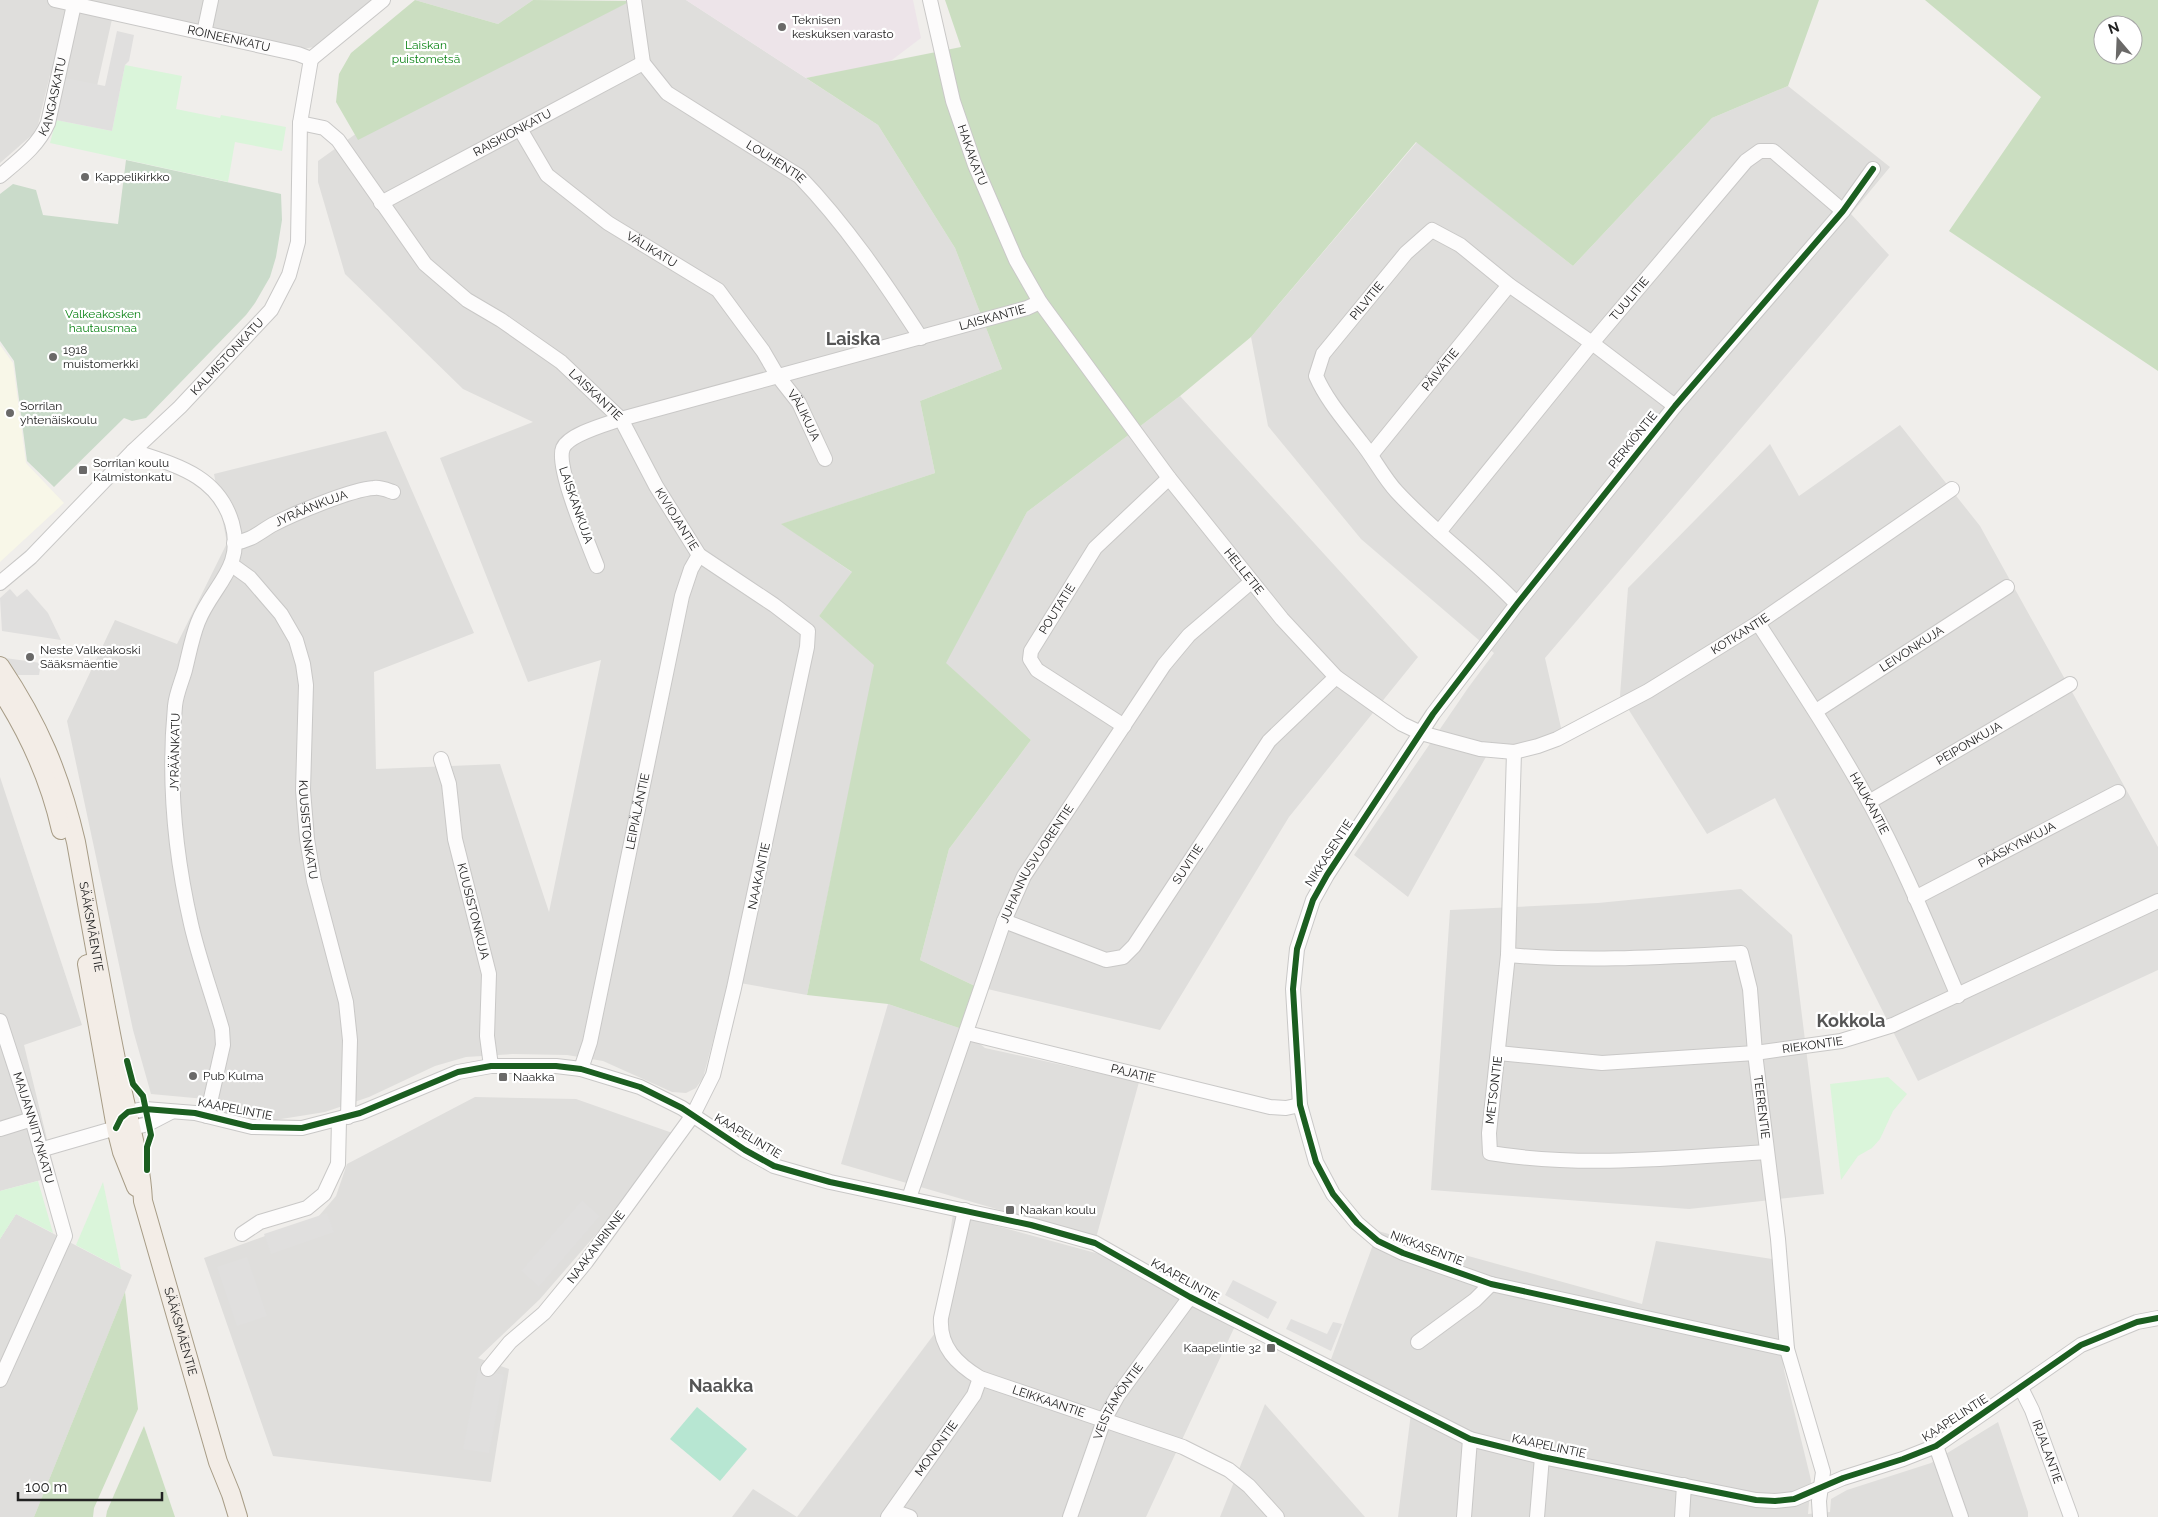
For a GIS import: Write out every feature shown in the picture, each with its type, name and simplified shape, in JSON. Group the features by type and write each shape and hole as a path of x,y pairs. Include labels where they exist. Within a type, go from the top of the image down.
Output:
{"main road":[{"name":"SÄÄKSMÄENTIE","path":"0,666 38,729 59,779 68,809 78,851 119,1075 125,1123"},
{"name":"SÄÄKSMÄENTIE","path":"0,689 32,748 58,817 125,1123 142,1181 143,1201 218,1462 232,1494 238,1517"},
{"name":"SÄÄKSMÄENTIE","path":"218,1462 226,1517"}],"street":[{"name":"ROINEENKATU","path":"55,0 75,2 298,54 311,59"},
{"path":"204,33 211,0"},
{"path":"311,59 383,0"},
{"path":"634,0 643,63"},
{"name":"HAKAKATU","path":"930,0 953,101 975,165 1016,260 1040,302"},
{"name":"KANGASKATU","path":"0,176 33,148 43,135 48,123 75,2"},
{"name":"KALMISTONKATU","path":"0,583 16,572 133,451 180,407 271,310 289,275 298,242 300,123 311,59"},
{"name":"RAISKIONKATU","path":"382,203 643,63"},
{"name":"LOUHENTIE","path":"643,63 667,93 799,176 817,195 864,254 921,338"},
{"name":"LAISKANTIE","path":"300,123 324,128 338,140 425,264 466,300 501,320 560,362 621,419 778,375 921,338 1027,308 1040,302"},
{"name":"VÄLIKATU","path":"520,130 547,175 608,223 718,290 763,351 778,375"},
{"name":"TUULITIE","path":"1439,532 1592,343 1746,161 1760,152 1773,152 1843,211"},
{"name":"PERKIÖNTIE","path":"1421,733 1433,714 1516,604 1675,406 1843,211 1873,169"},
{"name":"PILVITIE","path":"1516,604 1499,584 1439,532 1396,490 1323,391 1316,376 1323,354 1406,253 1432,230 1460,245 1509,285 1592,343 1675,406"},
{"name":"PÄIVÄTIE","path":"1371,455 1509,285"},
{"name":"HELLETIE","path":"1040,302 1169,478 1251,582 1336,676 1402,724 1421,733 1466,746 1514,752"},
{"name":"VÄLIKUJA","path":"778,375 799,403 825,459"},
{"name":"KIVIOJANTIE","path":"621,419 656,486 699,555 774,605 808,631"},
{"name":"LAISKANKUJA","path":"597,566 565,476 561,458 563,447 571,440 588,431 621,419"},
{"name":"JYRÄÄNKATU","path":"133,451 186,469 219,496 232,522 234,543 232,565 198,622 175,704 172,770 184,894 222,1029 223,1044 207,1116"},
{"name":"POUTATIE","path":"1124,726 1037,670 1030,660 1031,651 1095,548 1169,478"},
{"name":"JYRÄÄNKUJA","path":"234,543 250,540 273,525 354,492 375,488 393,492"},
{"name":"KOTKANTIE","path":"1514,752 1538,746 1577,730 1648,691 1758,623 1952,489"},
{"name":"LEIPIÄLÄNTIE","path":"581,1069 590,1042 682,596 691,569 699,555"},
{"name":"KUUSISTONKATU","path":"232,565 250,578 281,614 296,640 302,664 306,685 302,756 306,832 314,882 346,1002 350,1040 344,1118 338,1164 324,1194 307,1208 260,1222 242,1234"},
{"name":"JUHANNUSVUORENTIE","path":"909,1198 1004,921 1024,876 1164,664 1189,635 1251,582"},
{"name":"LEIVONKUJA","path":"1816,711 2007,586"},
{"name":"HAUKANTIE","path":"1758,623 1816,711 1869,802 1916,898 1958,996"},
{"name":"NAAKANTIE","path":"693,1115 713,1075 732,998 800,681 808,631"},
{"name":"SUVITIE","path":"1004,921 1106,960 1123,957 1134,946 1269,741 1336,676"},
{"name":"PEIPONKUJA","path":"1869,802 2070,684"},
{"name":"NIKKASENTIE","path":"1421,733 1327,875 1313,900 1297,948 1293,989 1300,1104 1316,1162 1333,1194 1357,1223 1378,1240 1403,1253 1492,1284 1787,1349"},
{"name":"METSONTIE","path":"1514,752 1508,954 1489,1133 1490,1153 1584,1161 1656,1159 1767,1152"},
{"name":"KUUSISTONKUJA","path":"441,759 449,784 455,839 489,974 487,1036 491,1066"},
{"name":"PÄÄSKYNKUJA","path":"1916,898 2118,792"},
{"name":"RIEKONTIE","path":"1498,1053 1602,1063 1755,1053 1841,1041 1893,1025 2158,901"},
{"name":"TEERENTIE","path":"1508,954 1556,959 1591,960 1741,953 1750,989 1755,1053 1778,1239 1787,1349 1823,1472 1820,1517"},
{"name":"MAIJANNIITYNKATU","path":"0,1020 32,1119 65,1236 0,1380"},
{"name":"PAJATIE","path":"967,1033 1270,1107 1286,1108 1300,1104"},
{"name":"KAAPELINTIE","path":"40,1150 125,1123 148,1124 171,1112 207,1116 245,1126 276,1129 302,1128 344,1118 458,1072 491,1066 556,1066 581,1069 640,1086 693,1115 774,1166 830,1182 965,1210 1085,1239 1128,1260 1190,1297 1470,1440 1542,1457 1756,1500 1794,1499 1842,1478 1903,1459 1936,1446 2081,1345 2137,1322 2158,1318"},
{"name":"NAAKANRINNE","path":"488,1369 510,1342 544,1313 586,1262 693,1115"},
{"path":"0,1129 32,1119"},
{"name":"LEIKKAANTIE","path":"965,1210 941,1318 940,1331 948,1350 961,1366 980,1378 1183,1447 1229,1470 1249,1486 1277,1517"},
{"path":"1418,1342 1475,1300 1492,1284"},
{"name":"VEISTÄMÖNTIE","path":"1070,1517 1104,1420 1118,1395 1190,1297"},
{"name":"MONONTIE","path":"891,1514 974,1395 980,1378"},
{"name":"IRJALANTIE","path":"2021,1388 2032,1410 2071,1517"},
{"path":"1464,1517 1470,1440"},
{"path":"1936,1446 1961,1517"},
{"path":"1537,1517 1542,1457"},
{"path":"1682,1517 1684,1485"},
{"path":"891,1514 910,1517"}],"shaded area":[{"path":"0,0 375,0 314,47 303,49 115,6 97,86 50,75 38,125 32,135 0,163"},
{"path":"415,0 533,0 498,24"},
{"path":"633,0 686,0 878,125 955,248 1002,369 920,401 935,473 782,524 853,573 819,616 875,665 807,995 729,981 703,1078 696,1088 686,1093 672,1092 603,1061 567,1055 513,1054 466,1057 435,1066 369,1097 325,1112 275,1120 226,1113 216,1100 151,1094 133,1030 67,721 115,620 177,644 227,543 214,474 386,431 474,633 374,672 376,769 500,764 549,912 601,660 528,682 440,458 533,422 463,389 345,274 318,182 318,161 357,133"},
{"path":"686,0 913,0 921,38 888,63 806,78"},
{"path":"117,31 134,35 129,61 125,65 112,131 56,120 65,78 105,86"},
{"path":"1788,86 1890,167 1851,214 1889,255 1545,658 1562,732 1514,747 1492,746 1408,897 1354,855 1494,653 1361,539 1268,426 1251,337 1417,142 1573,266 1712,118"},
{"name":"Sorrilan yhtenäiskoulu","path":"0,345 13,363 26,463 64,503 0,562"},
{"path":"1180,396 1418,657 1289,817 1160,1030 975,986 920,960 949,849 1031,740 945,663 1027,512"},
{"path":"1900,425 1980,526 2158,847 2158,970 1918,1081 1775,798 1707,834 1620,696 1628,588 1770,444 1799,496"},
{"path":"10,589 17,597 27,589 48,613 61,640 2,631 0,598"},
{"path":"5,658 41,663 39,675 16,675"},
{"path":"0,777 82,1025 24,1045 56,1176 0,1191"},
{"path":"1741,889 1792,935 1824,1194 1689,1209 1431,1190 1450,910 1598,903"},
{"path":"888,1004 962,1029 985,1048 1139,1082 1096,1238 841,1164"},
{"path":"475,1097 576,1099 681,1136 540,1299 478,1358 509,1369 491,1482 273,1456 204,1258 318,1217 336,1196 347,1164"},
{"path":"582,1200 600,1216 539,1287 521,1271"},
{"path":"327,1213 334,1232 271,1254 264,1234"},
{"path":"16,1214 132,1275 34,1517 0,1517 0,1239"},
{"path":"953,1214 1103,1255 1235,1326 1146,1517 797,1517 935,1333"},
{"path":"1378,1231 1642,1304 1656,1241 1772,1259 1784,1370 1811,1480 1808,1514 1830,1512 1831,1499 1847,1490 1931,1463 1998,1422 2028,1512 2028,1517 1398,1517 1411,1413 1326,1373"},
{"path":"247,1257 267,1316 237,1326 217,1267"},
{"path":"1233,1280 1277,1302 1268,1319 1225,1295"},
{"path":"1291,1319 1327,1334 1333,1322 1342,1324 1331,1351 1286,1329"},
{"path":"478,1370 504,1375 489,1453 463,1449"},
{"path":"1265,1404 1365,1517 1220,1517"},
{"path":"753,1489 797,1517 732,1517"}],"green space":[{"name":"Laiskan puistometsä","path":"415,0 498,24 533,0 631,1 358,140 336,102 339,74 351,53"},
{"path":"945,0 1819,0 1788,86 1712,118 1573,266 1416,142 1251,337 1180,396 1027,512 946,663 1031,740 949,849 920,960 975,986 962,1029 888,1004 807,995 874,665 819,616 852,572 781,524 935,473 920,401 1002,369 955,248 878,125 806,78 961,47"},
{"path":"1925,0 2158,0 2158,371 1949,231 2041,97"},
{"path":"125,65 182,76 176,109 220,118 221,115 286,127 282,151 235,142 228,182 50,143 56,120 112,131"},
{"name":"Valkeakosken hautausmaa","path":"126,160 281,194 282,220 276,257 270,277 246,315 146,418 132,421 124,418 54,487 27,461 14,361 0,341 0,194 13,184 36,190 43,215 118,224"},
{"path":"1888,1077 1907,1094 1893,1111 1880,1139 1872,1148 1858,1156 1841,1180 1830,1084"},
{"path":"38,1181 53,1233 16,1214 0,1239 0,1191"},
{"path":"103,1182 121,1269 76,1245"},
{"path":"125,1292 138,1409 94,1508 93,1517 34,1517"},
{"path":"697,1407 747,1449 720,1481 670,1439"},
{"path":"144,1426 175,1517 106,1517 107,1511"}],"cycle path":[{"path":"1787,1349 1491,1284 1403,1253 1378,1241 1357,1223 1333,1194 1316,1162 1300,1105 1293,989 1297,949 1313,900 1327,875 1433,714 1517,604 1675,406 1843,211 1873,169"},
{"path":"127,1061 133,1084 143,1096 151,1135 147,1147 147,1170"},
{"path":"116,1128 121,1118 128,1112 145,1109 195,1113 252,1127 302,1128 360,1113 458,1072 491,1066 556,1066 581,1069 640,1087 682,1108 745,1150 774,1166 830,1182 1031,1225 1095,1243 1190,1297 1470,1439 1542,1457 1756,1500 1794,1499 1843,1478 1903,1459 1936,1446 2081,1345 2137,1322 2158,1318"}],"place":[{"name":"Teknisen keskuksen varasto","path":"782,27"},
{"name":"Kappelikirkko","path":"85,177"},
{"name":"1918 muistomerkki","path":"53,357"},
{"name":"Sorrilan yhtenäiskoulu","path":"10,413"},
{"name":"Sorrilan koulu Kalmistonkatu","path":"83,470"},
{"name":"Neste Valkeakoski Sääksmäentie","path":"30,657"},
{"name":"Pub Kulma","path":"193,1076"},
{"name":"Naakka","path":"503,1077"},
{"name":"Naakan koulu","path":"1010,1210"},
{"name":"Kaapelintie 32","path":"1271,1348"}],"district":[{"name":"Laiska","path":"853,338"},
{"name":"Kokkola","path":"1851,1020"},
{"name":"Naakka","path":"721,1385"}]}
